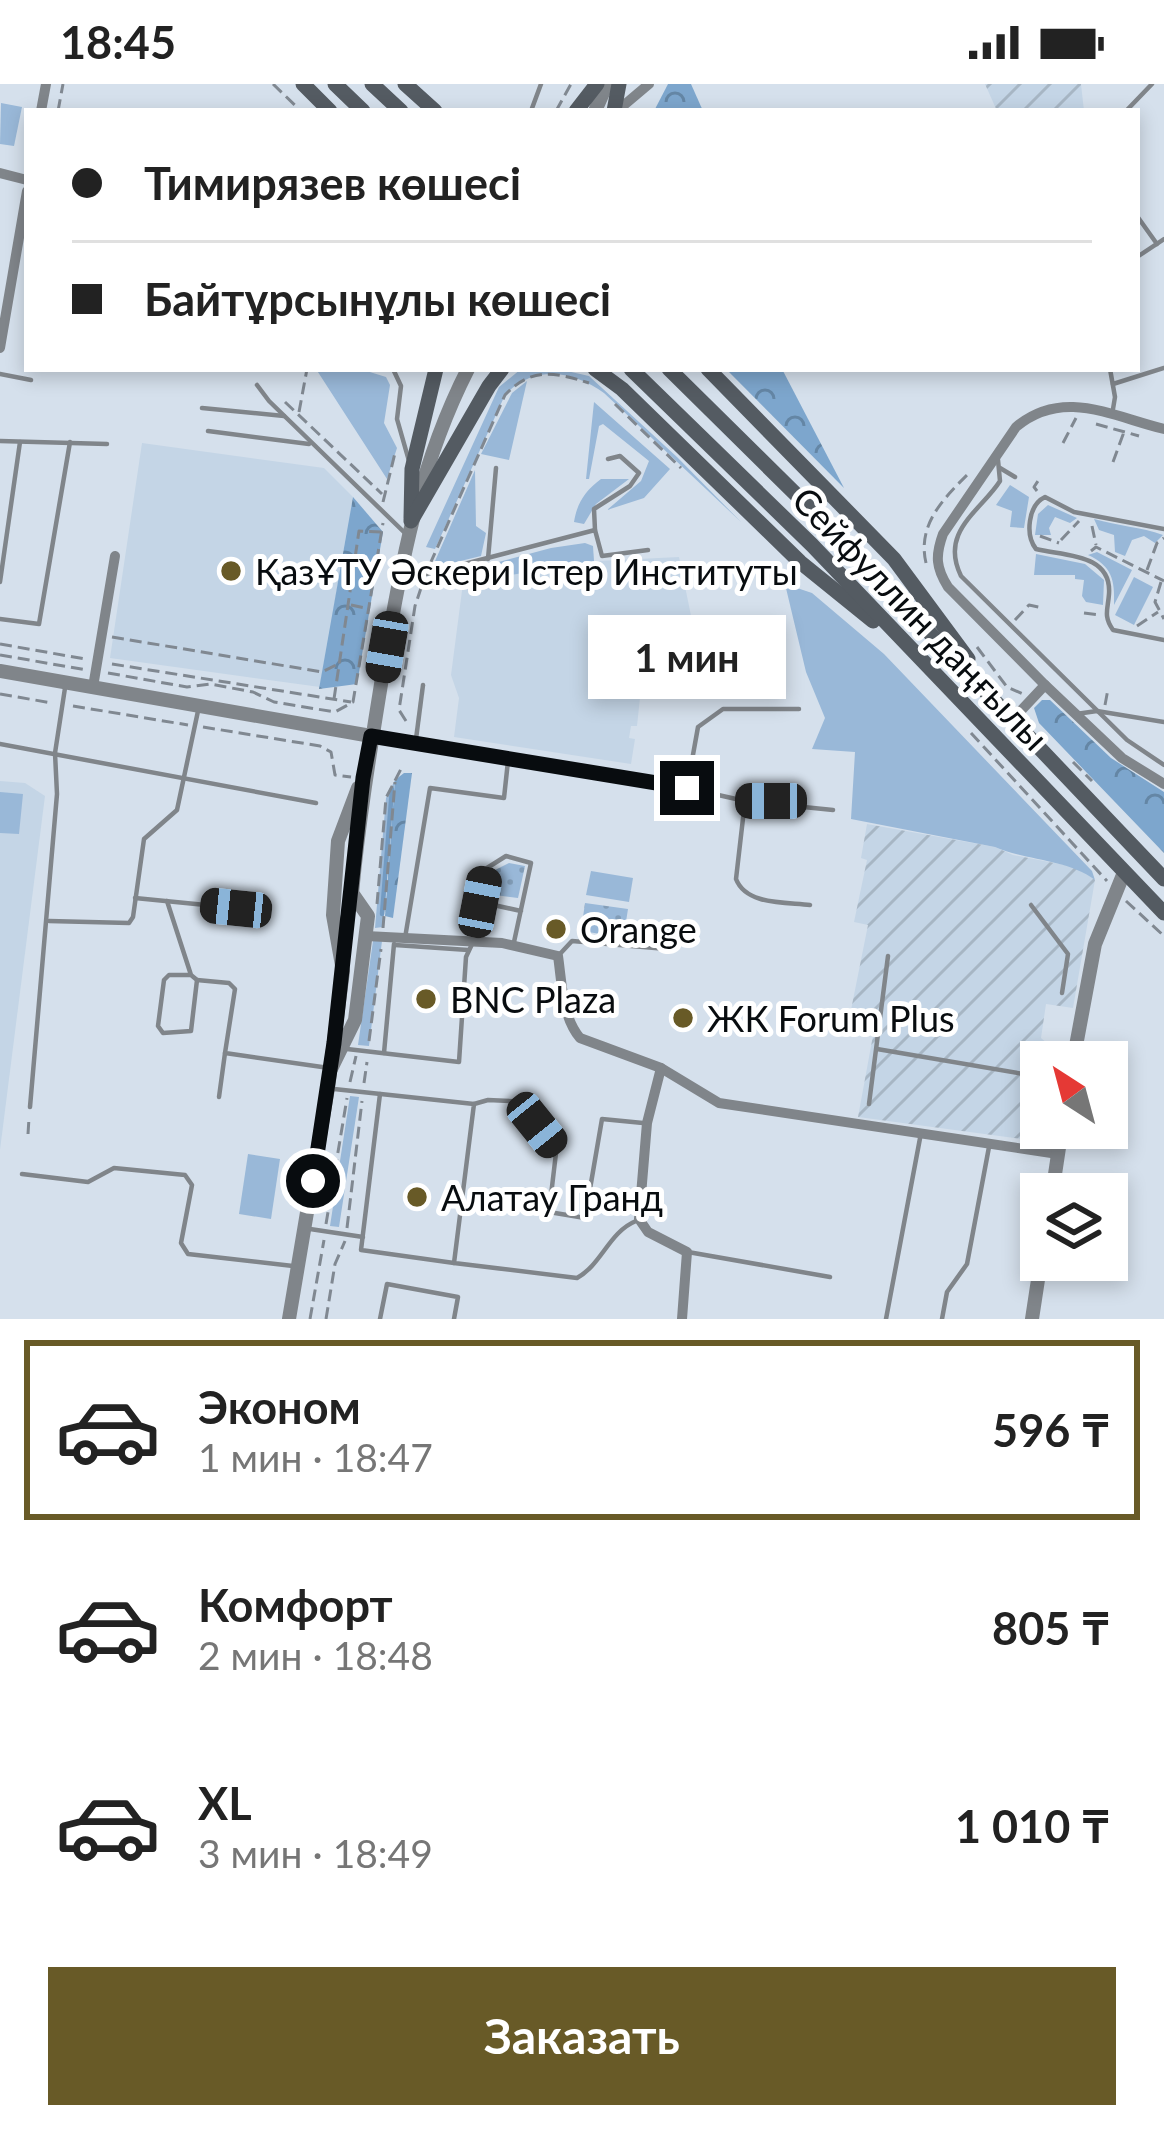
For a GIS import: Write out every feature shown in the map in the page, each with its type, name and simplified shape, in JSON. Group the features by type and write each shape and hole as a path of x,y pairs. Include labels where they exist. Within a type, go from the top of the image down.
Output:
{"main road":[{"path":"303,84 327,108"},
{"path":"335,84 360,108"},
{"path":"372,84 398,108"},
{"path":"405,84 432,108"},
{"path":"578,108 597,84"},
{"path":"409,528 412,469 435,372"},
{"path":"409,528 489,386 507,372"},
{"name":"Сейфуллин даңғылы","path":"635,372 812,545 1120,882 1164,913"},
{"name":"Сейфуллин даңғылы","path":"672,372 830,528 1164,879"},
{"path":"711,372 894,559 1001,706"},
{"path":"594,376 622,389 800,562 915,655"}],"street":[{"path":"620,108 649,84"},
{"path":"0,348 24,208"},
{"path":"331,1069 355,1019 368,916 352,893 363,778 400,570 434,446 467,372"},
{"path":"1164,429 1068,405 1031,413 1016,427 943,534 936,553 938,570 948,587 1121,758 1164,784"},
{"path":"95,673 115,556"},
{"path":"0,671 66,682 95,673 199,706 687,788"},
{"path":"1013,719 1045,685"},
{"path":"289,1319 343,971 333,915 338,841 363,778"},
{"path":"1077,1041 1094,944 1120,882"},
{"path":"365,936 513,947 558,956 564,1000 572,1029 580,1038 661,1068 718,1103 1058,1154"},
{"path":"661,1068 647,1123 639,1220 648,1232 687,1252 682,1319"},
{"path":"1055,1173 1059,1149"},
{"path":"1032,1319 1038,1281"}],"lane":[{"path":"1129,108 1152,84"},
{"path":"1140,220 1157,244"},
{"path":"1140,255 1164,239"},
{"path":"1113,384 1164,368"},
{"path":"394,372 401,386"},
{"path":"402,372 397,419 412,469"},
{"path":"1111,372 1112,415"},
{"path":"0,374 31,380"},
{"path":"257,385 314,445 409,528"},
{"path":"202,409 284,416"},
{"path":"208,431 314,445"},
{"path":"0,441 107,445"},
{"path":"0,582 20,442"},
{"path":"0,619 39,624 70,442"},
{"path":"608,459 620,456 639,473 631,487 594,509 602,556 648,550"},
{"path":"996,462 1015,478"},
{"path":"996,462 1000,481 980,499 959,534 956,565 971,589 1009,626 1144,754 1164,765"},
{"path":"488,559 496,468"},
{"path":"1164,533 1074,512 1052,498 1042,498 1032,510 1032,545 1042,551 1072,554 1101,569 1109,585 1106,615 1112,630 1164,640"},
{"path":"400,570 426,574 595,530"},
{"path":"30,1107 58,794 56,753 66,682"},
{"path":"416,742 423,686"},
{"path":"47,920 123,926 134,917 144,838 176,810 199,706"},
{"path":"799,709 723,709 698,728 687,788 745,801 832,810"},
{"path":"1076,714 1100,711 1164,722"},
{"path":"0,744 316,803"},
{"path":"384,1053 396,940 430,788 504,798 509,758"},
{"path":"745,801 736,879 740,890 755,898 810,905"},
{"path":"513,947 521,910 531,863 506,856 487,868 480,902 521,910"},
{"path":"343,971 352,893"},
{"path":"135,898 236,908"},
{"path":"166,901 194,977 191,1031 164,1033 158,1026 166,977 194,977 229,983 235,989 219,1097"},
{"path":"1031,904 1069,953 1062,993"},
{"path":"558,956 572,941 667,949"},
{"path":"341,1048 459,1062 471,946"},
{"path":"868,1105 887,956"},
{"path":"1065,974 1089,976"},
{"path":"877,1049 1020,1073"},
{"path":"225,1053 331,1069"},
{"path":"328,1088 474,1104 530,1102 538,1112 537,1125 556,1153 549,1212 585,1218 602,1119 647,1123"},
{"path":"380,1094 361,1250 577,1278 592,1270 626,1225 639,1220"},
{"path":"454,1263 474,1104"},
{"path":"886,1319 921,1132"},
{"path":"943,1319 947,1292 967,1264 989,1143"},
{"path":"22,1174 88,1182 114,1168 185,1175 192,1185 181,1243 188,1254 298,1267"},
{"path":"305,1228 363,1237"},
{"path":"687,1252 830,1277"},
{"path":"380,1319 387,1284 458,1298 454,1319"}],"path":[{"path":"273,84 299,108"},
{"path":"298,414 306,372"},
{"path":"507,372 516,382"},
{"path":"406,722 399,710 415,606 505,394 516,382 542,372 594,376"},
{"path":"604,393 688,474"},
{"path":"269,401 285,402 383,495 383,532 353,702"},
{"path":"1063,442 1079,412 1070,410"},
{"path":"1089,416 1097,425 1144,437"},
{"path":"1113,462 1124,432"},
{"path":"929,572 923,556 925,536 938,503 976,467 996,462"},
{"path":"1040,478 1034,487 1042,498"},
{"path":"1060,543 1073,524 1085,521 1095,532 1096,547"},
{"path":"334,701 359,531 383,532"},
{"path":"1146,572 1164,533"},
{"path":"1162,580 1155,602 1164,619"},
{"path":"349,605 370,609"},
{"path":"1009,626 1029,605 1043,608"},
{"path":"1132,632 1158,612"},
{"path":"1084,613 1106,615"},
{"path":"101,635 322,672 340,663"},
{"path":"0,644 95,673 353,702"},
{"path":"0,655 187,687 210,684 335,712 353,702"},
{"path":"1100,711 1108,689"},
{"path":"0,694 320,746 331,752 335,775 363,778"},
{"path":"960,722 1120,882 1164,936"},
{"path":"395,780 402,766"},
{"path":"347,1231 362,1099"},
{"path":"28,1134 30,1107"},
{"path":"326,1319 335,1264 345,1240"}],"shaded area":[{"path":"985,84 1081,84 1084,108 996,108"},
{"path":"1,103 22,107 14,146 0,144"},
{"path":"318,372 370,372 386,377 390,385 384,423 397,448 387,479"},
{"path":"517,372 589,376 741,522 604,393 579,379 540,375 505,395 435,549 426,547 499,387"},
{"path":"527,381 509,460 481,454 512,393"},
{"path":"594,402 670,469 644,498 607,510 641,481 649,461 603,424 586,479"},
{"name":"ҚазҰТУ Әскери Істер Институты","path":"142,443 324,468 353,497 320,687 110,658"},
{"path":"475,470 476,526 486,533 481,556 432,568"},
{"path":"601,479 629,479 596,504 584,524 574,522 583,498"},
{"path":"1010,485 1029,497 1024,528 1010,527 1012,511 996,505"},
{"path":"1048,505 1077,518 1070,523 1055,517 1051,535 1035,535 1038,514"},
{"path":"1094,519 1163,535 1155,543 1144,536 1132,540 1125,556 1115,552 1114,535 1099,530"},
{"path":"585,543 593,546 594,561 463,583 472,569"},
{"path":"1097,552 1132,570 1114,605 1110,575 1088,555"},
{"path":"1036,554 1085,564 1104,580 1103,605 1086,602 1084,580 1075,575 1034,575"},
{"path":"679,557 697,645 691,647 695,694 641,688 637,726 631,726 629,738 635,739 631,764 454,737 459,698 451,675 463,583 578,562"},
{"path":"1134,577 1153,587 1134,625 1115,615"},
{"path":"785,584 812,593 884,654 1092,871 1095,880 1072,868 995,847 851,819 855,752 812,749 825,718 806,672"},
{"path":"681,644 683,684 659,685 657,645"},
{"path":"395,780 383,927 375,928 386,798"},
{"path":"0,781 25,783 45,796 0,1150"},
{"path":"0,792 23,794 19,834 0,833"},
{"path":"867,824 995,847 1080,868 1095,880 1073,1008 1046,1004 1041,1038 1044,1041 1020,1041 1020,1139 858,1117 874,1030 849,1020 868,925 854,922 867,860 861,858"},
{"path":"509,863 525,866 518,898 487,894 493,871"},
{"path":"591,871 633,878 629,902 586,895"},
{"path":"585,903 628,909 625,928 603,925 601,934 581,931"},
{"path":"373,941 382,941 369,1046 358,1045"},
{"path":"350,1096 359,1097 339,1227 330,1226"},
{"path":"248,1154 280,1159 271,1219 239,1214"}],"green space":[{"path":"668,84 691,84 702,108 656,108"},
{"path":"729,372 784,372 844,488"},
{"path":"353,497 383,532 357,684 319,689"},
{"path":"1050,700 1111,758 1164,792 1164,853 1039,723 1034,708"},
{"path":"412,773 393,918 385,916 395,780"}],"waterway":[{"path":"382,914 392,789"}],"place":[{"name":"ҚазҰТУ Әскери Істер Институты","path":"231,571"},
{"name":"Orange","path":"556,929"},
{"name":"BNC Plaza","path":"426,999"},
{"name":"ЖК Forum Plus","path":"683,1018"},
{"name":"Алатау Гранд","path":"417,1197"}],"route":[{"path":"313,1181 371,736 687,788"}]}
